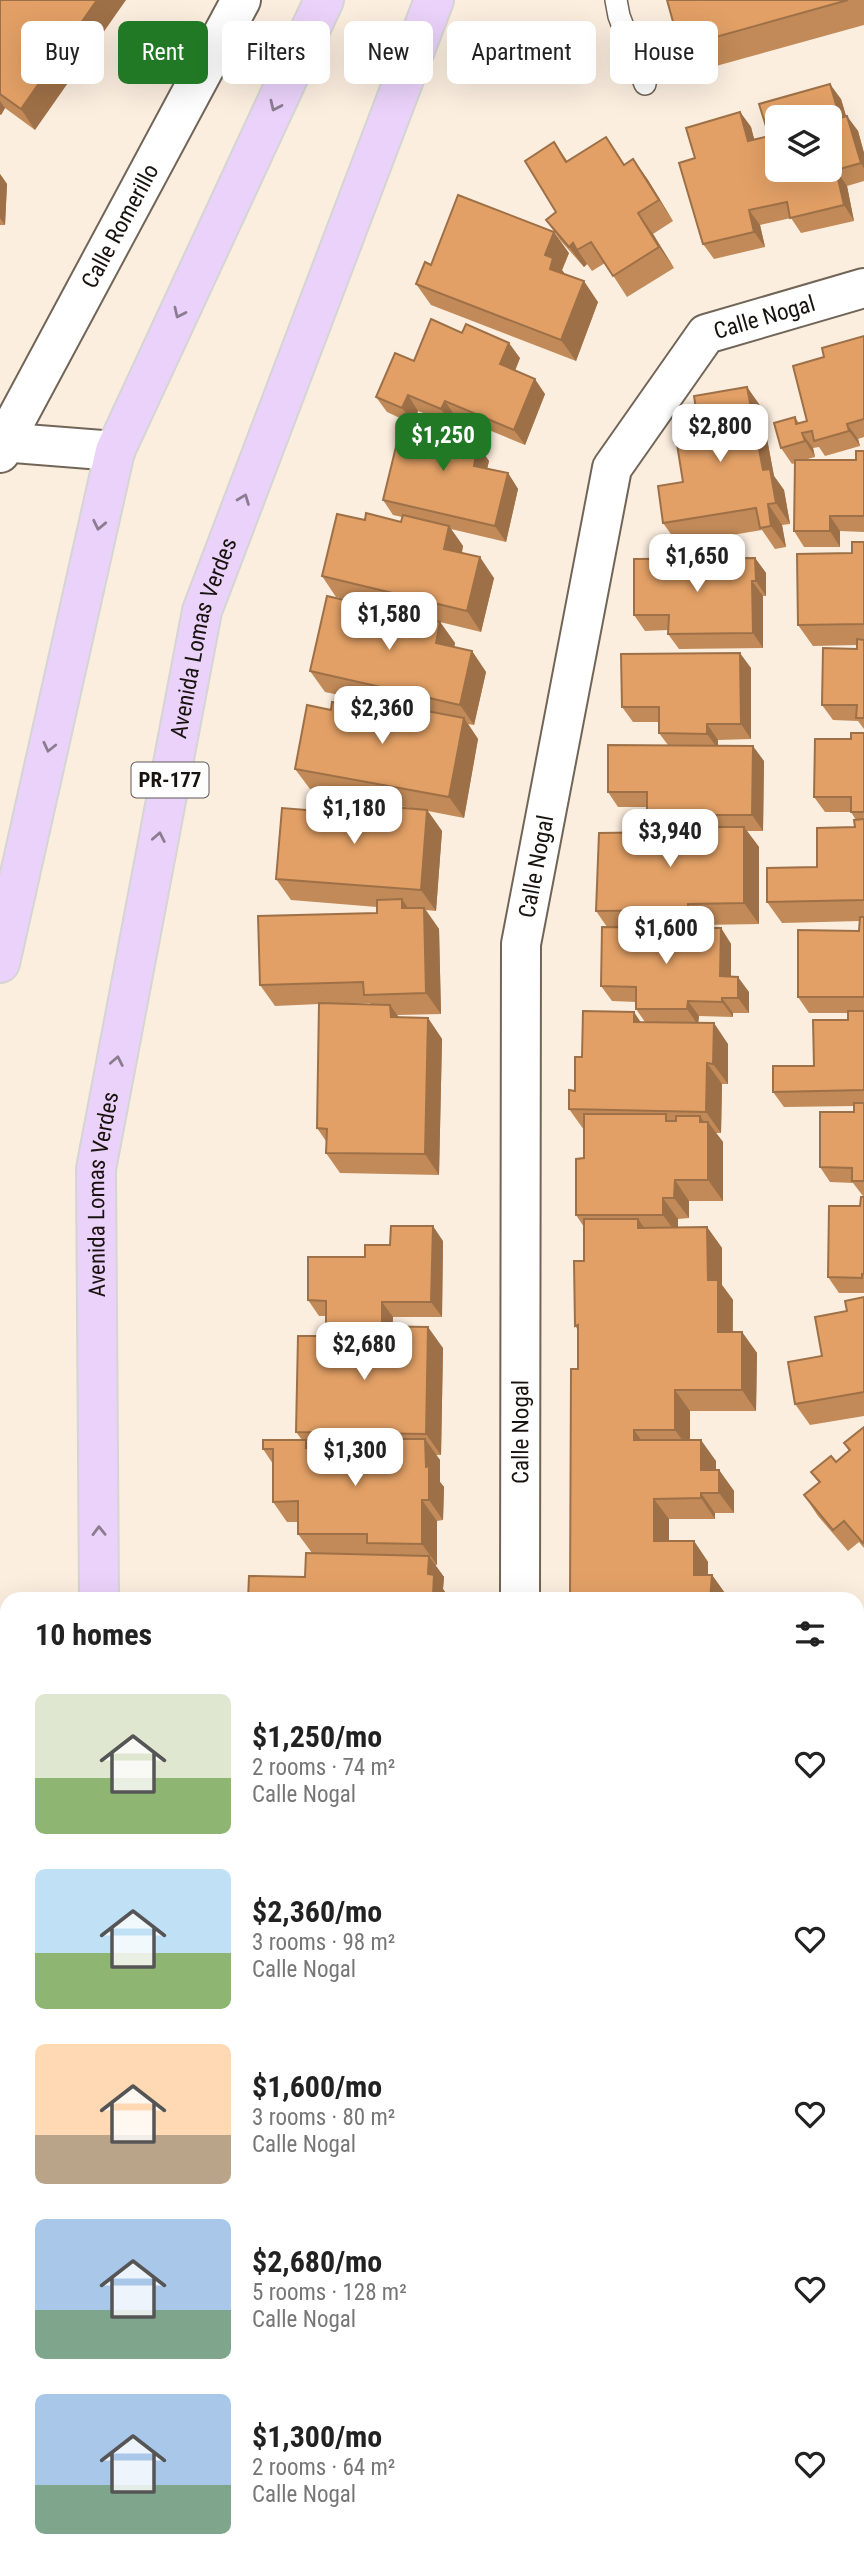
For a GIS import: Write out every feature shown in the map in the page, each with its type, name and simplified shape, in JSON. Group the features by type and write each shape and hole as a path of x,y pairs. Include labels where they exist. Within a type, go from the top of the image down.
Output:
{"main road":[{"path":"0,963 115,451 324,0"},
{"name":"Avenida Lomas Verdes","path":"100,1592 96,1168 202,611 435,0"}],"street":[{"name":"Calle Romerillo","path":"1,445 241,0"},
{"name":"Calle Nogal","path":"520,1592 522,944 612,468 706,334 864,288"},
{"path":"1,445 115,451"}],"lane":[{"path":"616,0 621,21"}],"building":[{"path":"0,0 97,0 82,21 21,21 21,84 38,84 21,109 0,94"},
{"path":"667,0 848,0 718,36 718,21 673,21"},
{"path":"830,84 836,105 765,105 765,123 759,104"},
{"path":"740,112 748,141 765,137 765,182 839,182 844,205 790,218 787,202 749,210 754,232 703,244 679,163 695,158 686,128"},
{"path":"847,116 861,163 842,168 842,117"},
{"path":"606,137 624,165 633,159 659,200 638,213 659,247 613,276 591,242 577,250 573,243 569,247 546,220 556,212 525,161 554,142 566,162"},
{"path":"458,195 554,232 545,255 553,258 550,269 584,281 561,340 416,284 425,262 431,265"},
{"path":"431,319 462,333 466,324 509,343 500,364 535,379 514,430 445,401 441,409 408,395 402,408 376,397 395,353 414,361"},
{"path":"864,336 864,419 847,424 849,431 814,441 812,431 802,433 805,441 781,448 774,423 795,417 796,424 807,421 793,366 824,357 822,348"},
{"path":"747,387 763,470 770,469 776,503 768,504 771,526 760,528 756,508 663,523 658,486 683,482 676,438 700,434 694,396"},
{"path":"404,414 475,431 472,444 478,446 474,466 508,473 495,526 383,500"},
{"path":"856,451 864,451 864,516 830,516 830,531 794,531 795,460 856,460"},
{"path":"366,513 401,522 403,515 449,526 444,549 480,557 467,611 322,576 337,514 365,520"},
{"path":"852,542 864,542 864,624 798,625 797,554 852,553"},
{"path":"755,558 756,581 752,581 753,633 668,634 669,615 634,615 634,559"},
{"path":"327,596 440,622 436,643 472,651 460,705 310,671"},
{"path":"857,639 864,640 864,718 856,718 857,705 822,705 823,648 857,649"},
{"path":"740,653 741,724 707,724 707,734 659,733 659,707 622,707 621,654"},
{"path":"368,700 464,718 449,797 295,769 307,705 331,710 332,702 366,709"},
{"path":"851,733 864,733 864,812 851,812 851,797 814,797 815,739 851,739"},
{"path":"608,745 753,746 752,815 694,815 694,825 647,825 647,792 608,792"},
{"path":"344,803 427,810 421,890 276,879 282,808 344,813"},
{"path":"864,819 864,900 767,902 767,868 817,867 817,828 855,827 854,820"},
{"path":"669,827 744,827 744,903 688,904 688,910 596,911 599,833 670,832"},
{"path":"402,899 402,908 424,908 426,993 364,995 363,982 260,985 258,916 377,913 377,900"},
{"path":"860,917 864,917 864,997 798,997 798,930 859,931"},
{"path":"602,927 721,928 720,976 738,977 738,998 722,998 722,1002 688,1001 687,1009 636,1009 636,987 601,986"},
{"path":"319,1003 390,1005 391,1017 428,1018 425,1154 326,1153 327,1129 317,1128"},
{"path":"583,1011 634,1012 634,1022 714,1023 713,1064 707,1063 706,1112 569,1109 569,1090 575,1091 575,1057 582,1057"},
{"path":"848,1011 864,1011 864,1090 773,1092 773,1066 814,1066 813,1020 848,1020"},
{"path":"854,1103 864,1103 864,1181 852,1181 852,1168 820,1167 820,1112 854,1112"},
{"path":"584,1114 666,1114 666,1121 676,1121 676,1116 700,1116 700,1122 708,1122 708,1180 675,1180 674,1198 663,1198 663,1215 576,1215 576,1159 584,1158"},
{"path":"861,1197 864,1197 864,1274 862,1278 828,1277 829,1206 860,1206"},
{"path":"584,1219 638,1219 638,1228 707,1227 708,1280 718,1280 718,1332 742,1332 742,1390 675,1390 675,1430 634,1430 634,1440 701,1440 701,1470 719,1470 719,1493 701,1493 701,1498 654,1499 654,1541 694,1541 694,1575 712,1575 711,1592 570,1592 571,1369 578,1369 574,1261 584,1261"},
{"path":"391,1226 433,1226 431,1302 382,1302 382,1324 326,1323 326,1301 308,1300 308,1257 365,1257 365,1245 390,1245"},
{"path":"864,1297 864,1392 795,1404 788,1362 822,1356 815,1317 847,1311 845,1301"},
{"path":"368,1326 428,1327 426,1434 296,1432 298,1336 367,1336"},
{"path":"864,1427 863,1543 844,1521 833,1530 804,1495 820,1482 811,1472 831,1456 836,1462 850,1450 844,1443"},
{"path":"367,1439 425,1439 426,1467 429,1466 429,1500 422,1500 422,1544 367,1543 367,1534 298,1534 298,1501 273,1502 273,1449 263,1449 263,1440 306,1440 306,1448 367,1449"},
{"path":"306,1553 429,1556 428,1574 434,1575 433,1592 248,1592 249,1576 305,1577"}]}
